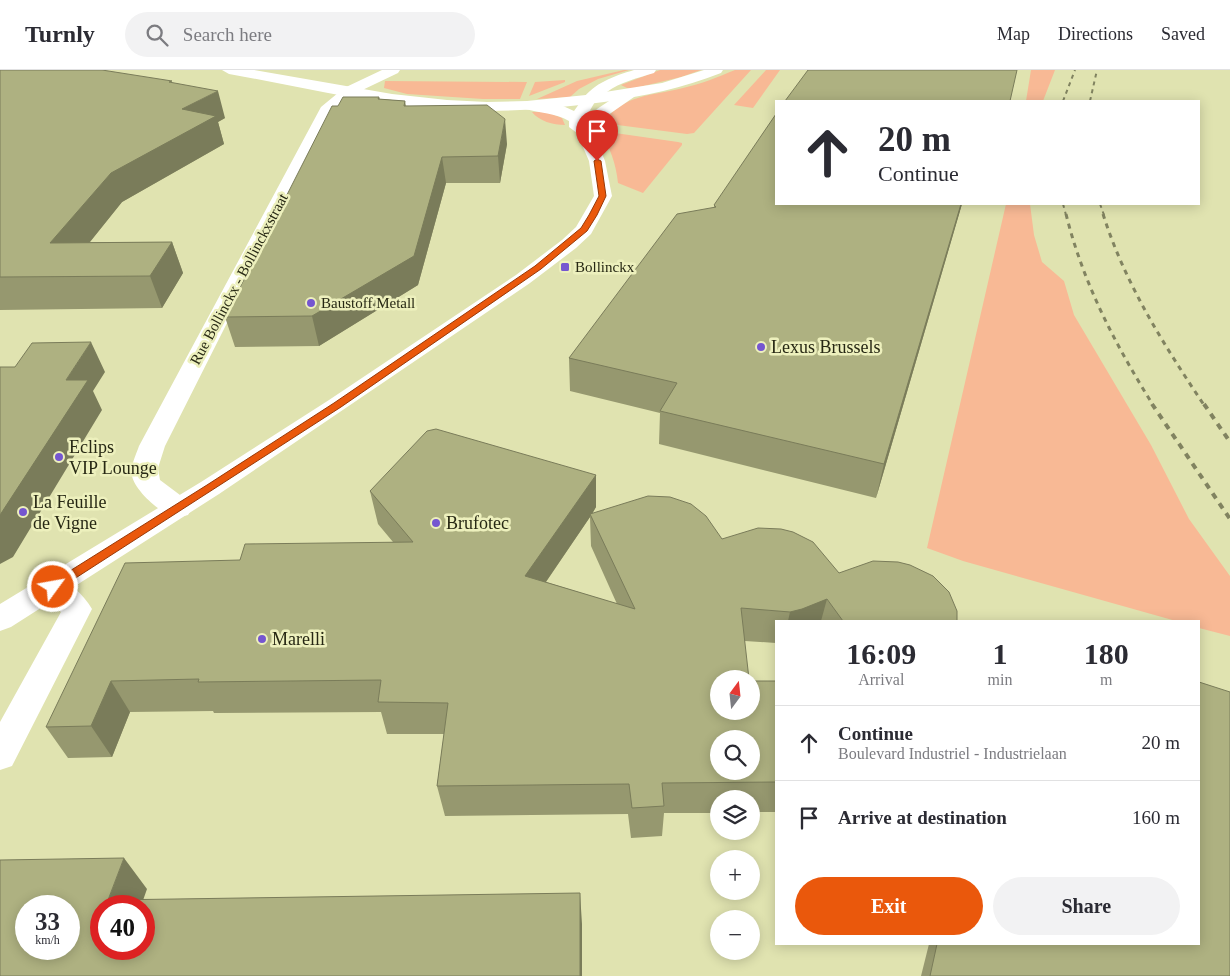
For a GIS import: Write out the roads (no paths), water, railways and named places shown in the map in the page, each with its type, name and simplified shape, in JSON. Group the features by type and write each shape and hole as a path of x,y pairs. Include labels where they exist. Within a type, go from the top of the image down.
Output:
{"main road":[{"path":"229,70 349,91 447,105 530,106 629,94 666,86 716,70"},
{"name":"Rue Bollinckx - Bollinckxstraat","path":"178,508 151,489 144,477 144,462 329,107 349,91 393,70"},
{"path":"0,619 178,508 345,400 515,285 584,230 603,196 597,161 580,124 589,100 598,89 615,80 648,70"},
{"path":"530,106 563,111 580,124 592,127 602,112 629,94"},
{"path":"0,755 77,609 53,587"}],"railway":[{"path":"1063,100 1075,70"},
{"path":"1090,100 1097,70"},
{"path":"1063,205 1066,215"},
{"path":"1100,205 1104,215"},
{"path":"1066,214 1073,240 1091,289 1113,336 1153,405"},
{"path":"1103,214 1122,265 1134,289 1160,337 1204,405"},
{"path":"1152,404 1230,519"},
{"path":"1204,404 1230,442"}],"place":[{"name":"Bollinckx","path":"565,267"},
{"name":"Baustoff Metall","path":"311,303"},
{"name":"Lexus Brussels","path":"761,347"},
{"name":"Eclips VIP Lounge","path":"59,457"},
{"name":"La Feuille de Vigne","path":"23,512"},
{"name":"Brufotec","path":"436,523"},
{"name":"Marelli","path":"262,639"}]}
